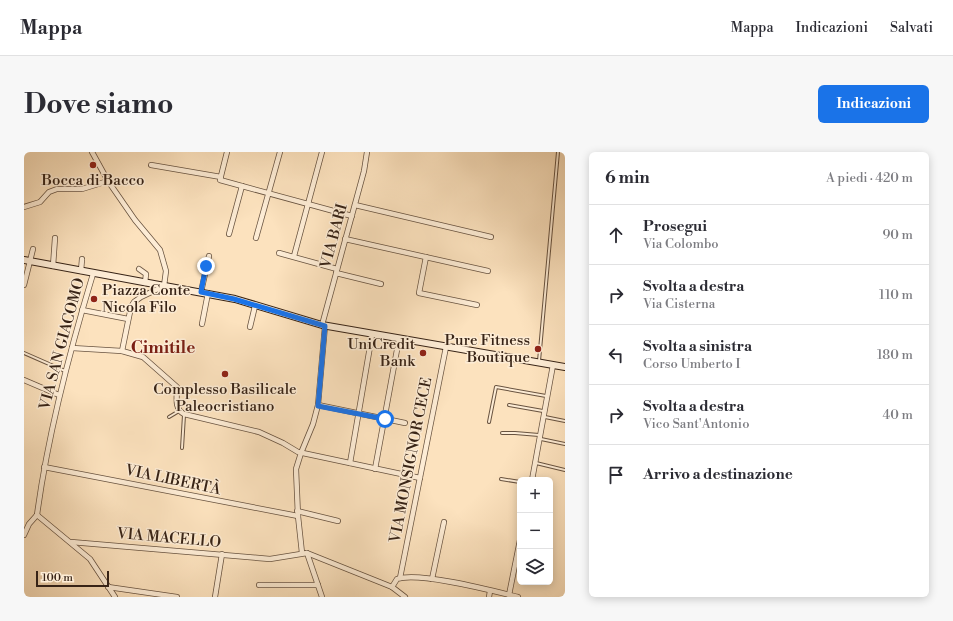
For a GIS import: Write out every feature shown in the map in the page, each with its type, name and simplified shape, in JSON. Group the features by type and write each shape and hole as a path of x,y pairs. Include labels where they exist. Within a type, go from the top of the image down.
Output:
{"main road":[{"path":"24,260 93,274 208,293 323,326 565,367"}],"street":[{"path":"92,152 108,181 135,220 160,250 166,271 164,286 134,302 128,320 122,351"},
{"path":"221,179 227,152"},
{"path":"256,238 280,152"},
{"path":"294,256 322,152"},
{"name":"VIA BARI","path":"322,597 305,553 297,513 296,469 300,453 313,424 318,406 323,326 336,271 355,205 367,152"},
{"path":"151,165 221,179 352,216"},
{"path":"24,207 40,202 49,192 57,189 82,189 108,181"},
{"path":"229,234 242,186"},
{"path":"355,205 491,237"},
{"path":"53,266 55,238"},
{"path":"345,239 488,271"},
{"path":"24,285 31,262 33,249"},
{"path":"279,253 294,256 336,271 381,284"},
{"path":"201,292 209,256"},
{"path":"426,257 419,293 478,305"},
{"path":"81,271 82,259"},
{"path":"139,269 146,274 145,283"},
{"name":"VIA SAN GIACOMO","path":"37,515 44,467 59,395 93,274"},
{"path":"202,324 208,293"},
{"path":"250,327 255,306"},
{"path":"82,310 128,320"},
{"path":"350,463 372,334"},
{"path":"376,468 399,339"},
{"name":"VIA MONSIGNOR CECE","path":"400,578 446,347"},
{"path":"72,348 122,351 144,357 177,387 179,410 184,414 259,432 272,437 300,453 420,478"},
{"path":"533,477 553,365"},
{"path":"24,380 59,395"},
{"path":"318,406 405,423"},
{"name":"VIA LIBERTÀ","path":"44,467 338,521"},
{"path":"24,535 29,524 37,515 90,559 115,597"},
{"path":"432,579 444,522"},
{"name":"VIA MACELLO","path":"71,542 270,558 305,553"},
{"path":"509,595 518,549"},
{"path":"305,553 392,587 405,597"},
{"path":"215,597 222,554"},
{"path":"392,587 400,578 432,579 518,597"},
{"path":"259,585 318,584"},
{"path":"108,587 177,597"},
{"path":"489,597 490,591"}],"lane":[{"path":"539,362 558,152"},
{"path":"24,353 66,371"},
{"path":"489,422 496,387 547,396"},
{"path":"509,405 544,411"},
{"path":"169,417 179,410"},
{"path":"182,448 184,414"},
{"path":"543,417 565,421"},
{"path":"502,433 515,432 565,444"},
{"path":"535,463 565,470"},
{"path":"501,479 517,482"}],"place":[{"name":"Bocca di Bacco","path":"93,165"},
{"name":"Piazza Conte Nicola Filo","path":"94,299"},
{"name":"Pure Fitness Boutique","path":"538,349"},
{"name":"UniCredit Bank","path":"423,353"},
{"name":"Complesso Basilicale Paleocristiano","path":"225,374"}],"district":[{"name":"Cimitile","path":"163,348"}],"route":[{"path":"206,266 201,292 234,299 325,326 318,388 318,406 385,419"}]}
